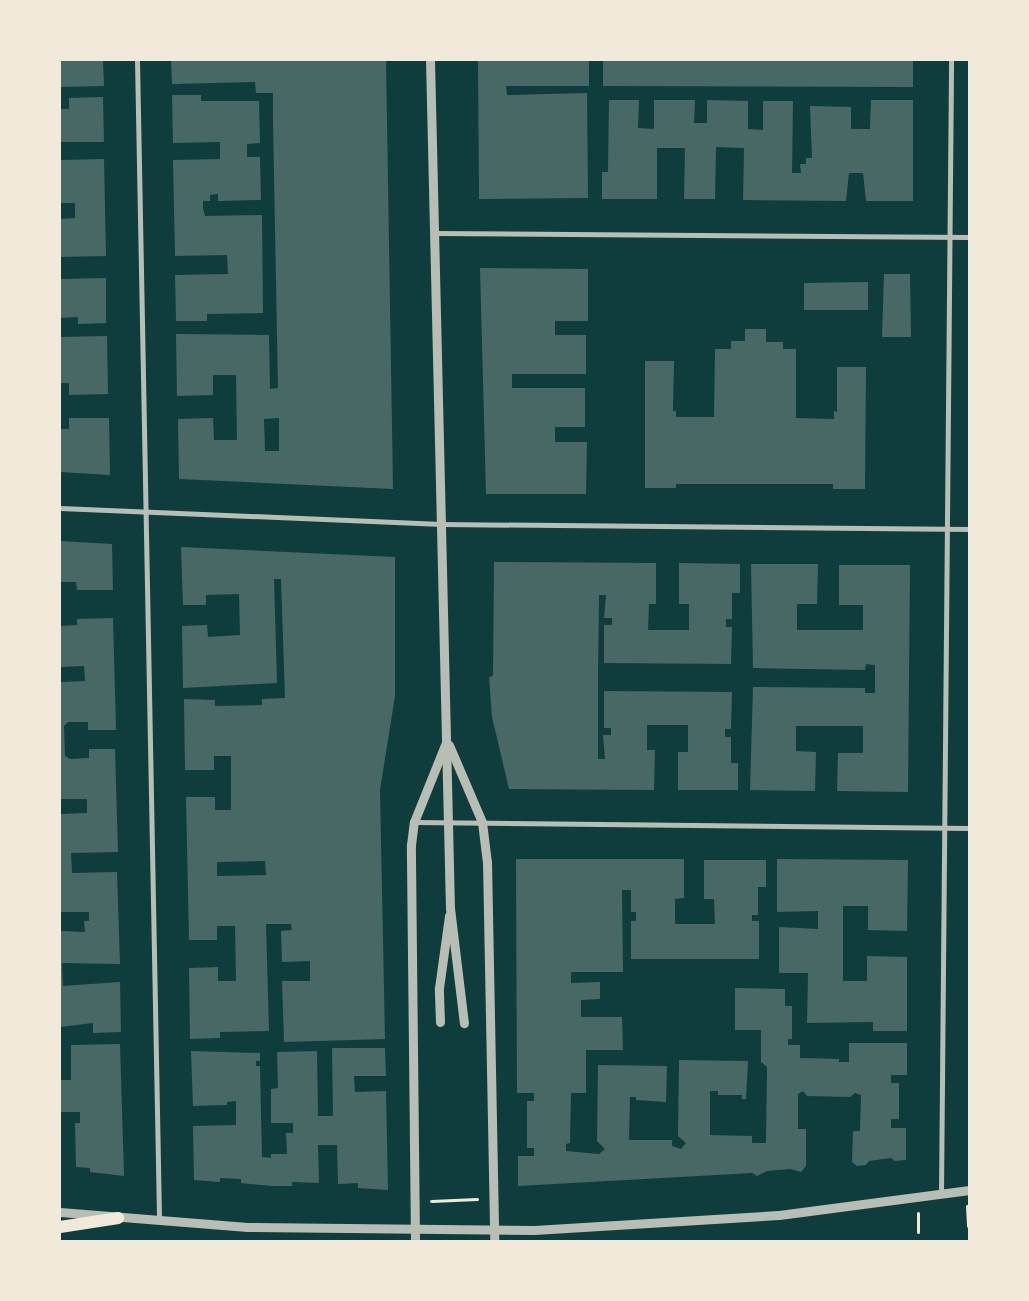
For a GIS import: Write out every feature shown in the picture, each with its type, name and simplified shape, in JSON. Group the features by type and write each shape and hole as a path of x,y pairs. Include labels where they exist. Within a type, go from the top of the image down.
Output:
{"main road":[{"path":"60,1227 118,1218"}],"street":[{"path":"137,60 159,1221"},
{"path":"430,60 450,908 464,1023"},
{"path":"941,1195 951,60"},
{"path":"434,233 969,237"},
{"path":"60,508 442,524 969,529"},
{"path":"447,740 482,822 487,860 494,1241"},
{"path":"415,1241 411,854 414,822 447,740"},
{"path":"414,822 969,828"},
{"path":"440,1022 441,960 450,908"},
{"path":"60,1212 159,1221 415,1230 494,1230 699,1222 816,1212 969,1190"}],"path":[{"path":"430,1201 484,1198"},
{"path":"967,1205 968,1226"},
{"path":"918,1213 918,1232"}],"building":[{"path":"60,60 103,60 104,86 60,87"},
{"path":"171,60 386,60 393,489 179,479 178,419 213,418 214,440 237,440 236,375 213,375 213,395 177,396 176,334 269,335 270,389 278,388 273,93 256,93 255,82 172,84","holes":["279,418 279,451 265,451 264,419"]},
{"path":"478,60 589,60 589,86 506,86 507,95 587,93 588,198 479,199"},
{"path":"603,60 913,60 913,87 603,86"},
{"path":"172,95 201,95 201,101 259,101 260,143 247,144 247,157 260,157 261,200 218,201 218,194 210,195 210,201 203,201 203,209 205,216 262,215 263,313 207,314 207,321 176,321 175,275 228,274 227,255 175,256 173,160 220,159 220,142 173,143"},
{"path":"103,97 104,142 60,142 60,109 69,109 69,98"},
{"path":"609,100 639,100 638,128 654,129 654,100 695,100 694,123 707,123 707,100 748,101 748,129 763,130 763,101 793,101 792,173 801,173 800,164 806,164 806,158 812,158 810,106 851,107 851,129 870,129 871,100 913,100 913,201 866,201 863,173 849,173 846,201 743,200 744,148 716,147 715,199 684,199 685,148 657,148 657,199 602,199 602,172 608,172"},
{"path":"104,159 106,256 60,257 60,219 75,218 75,203 60,203 60,160"},
{"path":"480,268 588,269 588,321 555,321 555,335 586,335 586,374 512,374 512,388 585,388 585,427 555,427 555,442 587,442 586,494 486,494"},
{"path":"884,274 910,274 911,337 882,337"},
{"path":"106,278 106,323 78,324 78,317 60,318 60,279"},
{"path":"868,282 868,310 804,310 804,283"},
{"path":"745,329 766,329 766,342 783,342 783,349 796,349 796,418 834,419 834,411 837,412 837,367 866,367 865,489 833,489 833,484 676,484 676,488 645,488 645,361 674,361 673,411 676,411 676,417 714,417 715,349 731,349 731,341 745,341"},
{"path":"107,336 108,394 69,395 69,383 60,383 60,337"},
{"path":"69,418 109,418 110,475 60,472 60,429 69,429"},
{"path":"60,541 112,544 113,590 77,590 76,582 60,582"},
{"path":"181,547 395,557 395,696 380,790 385,1039 284,1042 282,981 310,981 310,961 282,962 281,931 292,930 291,924 266,924 269,1031 220,1032 220,1038 190,1039 189,968 218,967 218,981 236,981 235,926 217,926 217,940 189,940 186,797 215,797 215,810 231,810 231,756 214,756 214,770 185,770 184,699 215,700 215,706 262,705 262,699 285,698 281,579 274,579 277,683 183,688 182,626 207,625 208,637 240,635 239,594 206,595 206,605 183,605","holes":["265,861 266,875 217,876 217,862"]},
{"path":"494,562 656,563 656,604 649,604 648,630 689,630 689,604 679,604 679,563 740,564 740,593 732,593 732,619 726,619 726,627 732,627 731,664 604,663 604,625 612,625 612,618 604,618 606,595 599,595 598,677 598,759 605,759 603,735 611,735 611,728 604,728 604,691 732,692 731,729 725,729 725,737 731,737 731,763 738,763 738,790 678,790 678,752 688,752 688,725 647,725 647,750 655,750 654,790 509,789 492,717 489,677 493,676"},
{"path":"751,564 818,564 817,604 797,604 797,630 863,630 863,605 839,605 839,565 910,565 908,792 837,791 838,753 863,753 863,726 796,726 796,751 816,752 815,791 750,790 753,687 865,688 865,693 875,693 875,665 866,664 865,670 753,668"},
{"path":"113,618 116,730 88,730 88,722 68,722 64,726 65,756 70,759 89,758 89,749 115,749 118,852 71,853 72,873 117,872 120,964 62,963 63,986 120,982 121,1032 93,1033 93,1023 60,1027 60,931 85,932 84,921 89,921 89,912 60,912 60,814 87,813 87,799 60,799 60,682 85,681 84,666 60,667 60,626 77,625 77,619"},
{"path":"516,859 684,859 684,898 675,899 675,924 715,924 714,899 704,899 704,860 766,860 766,887 758,887 758,915 752,915 752,921 759,921 759,959 631,959 631,921 636,921 636,912 631,912 631,890 622,890 623,972 571,972 571,983 600,982 600,999 581,1000 581,1017 622,1017 623,1050 586,1050 586,1093 571,1093 570,1143 566,1144 566,1151 599,1154 605,1149 597,1141 598,1065 667,1066 666,1102 636,1100 636,1097 630,1097 629,1140 672,1140 672,1146 681,1149 686,1143 678,1136 679,1060 748,1061 746,1099 742,1099 742,1095 718,1095 718,1091 710,1091 710,1135 752,1136 752,1143 766,1143 767,1067 761,1062 761,1030 735,1030 735,988 785,989 785,1006 792,1006 792,1039 788,1039 788,1045 800,1045 800,1058 839,1059 839,1062 849,1062 849,1043 907,1043 907,1075 891,1075 891,1083 899,1083 899,1119 891,1119 891,1128 906,1128 906,1160 895,1161 891,1158 869,1161 866,1165 857,1166 852,1162 853,1131 860,1131 861,1095 855,1093 850,1097 807,1096 803,1091 798,1094 798,1129 806,1129 806,1166 801,1172 790,1169 767,1171 757,1176 752,1173 518,1186 518,1156 534,1156 534,1148 527,1148 527,1101 534,1101 534,1093 517,1093"},
{"path":"777,859 908,860 907,931 868,930 868,906 843,906 843,981 867,981 867,956 907,957 907,1031 873,1031 873,1022 807,1023 808,973 779,973 779,927 818,929 818,911 777,912"},
{"path":"120,1044 124,1176 90,1172 90,1168 76,1167 75,1123 80,1123 80,1112 60,1112 60,1080 71,1080 71,1045"},
{"path":"332,1048 385,1048 386,1076 354,1076 355,1092 386,1091 388,1190 358,1188 358,1183 338,1184 337,1145 318,1145 319,1183 292,1182 292,1186 272,1186 241,1183 241,1179 220,1178 220,1182 194,1180 193,1126 236,1125 236,1101 227,1102 227,1105 193,1106 191,1051 260,1053 260,1061 256,1061 256,1066 260,1066 262,1157 271,1158 271,1154 287,1154 286,1133 293,1133 293,1123 271,1123 271,1089 278,1088 277,1052 317,1051 318,1116 333,1116"}]}
